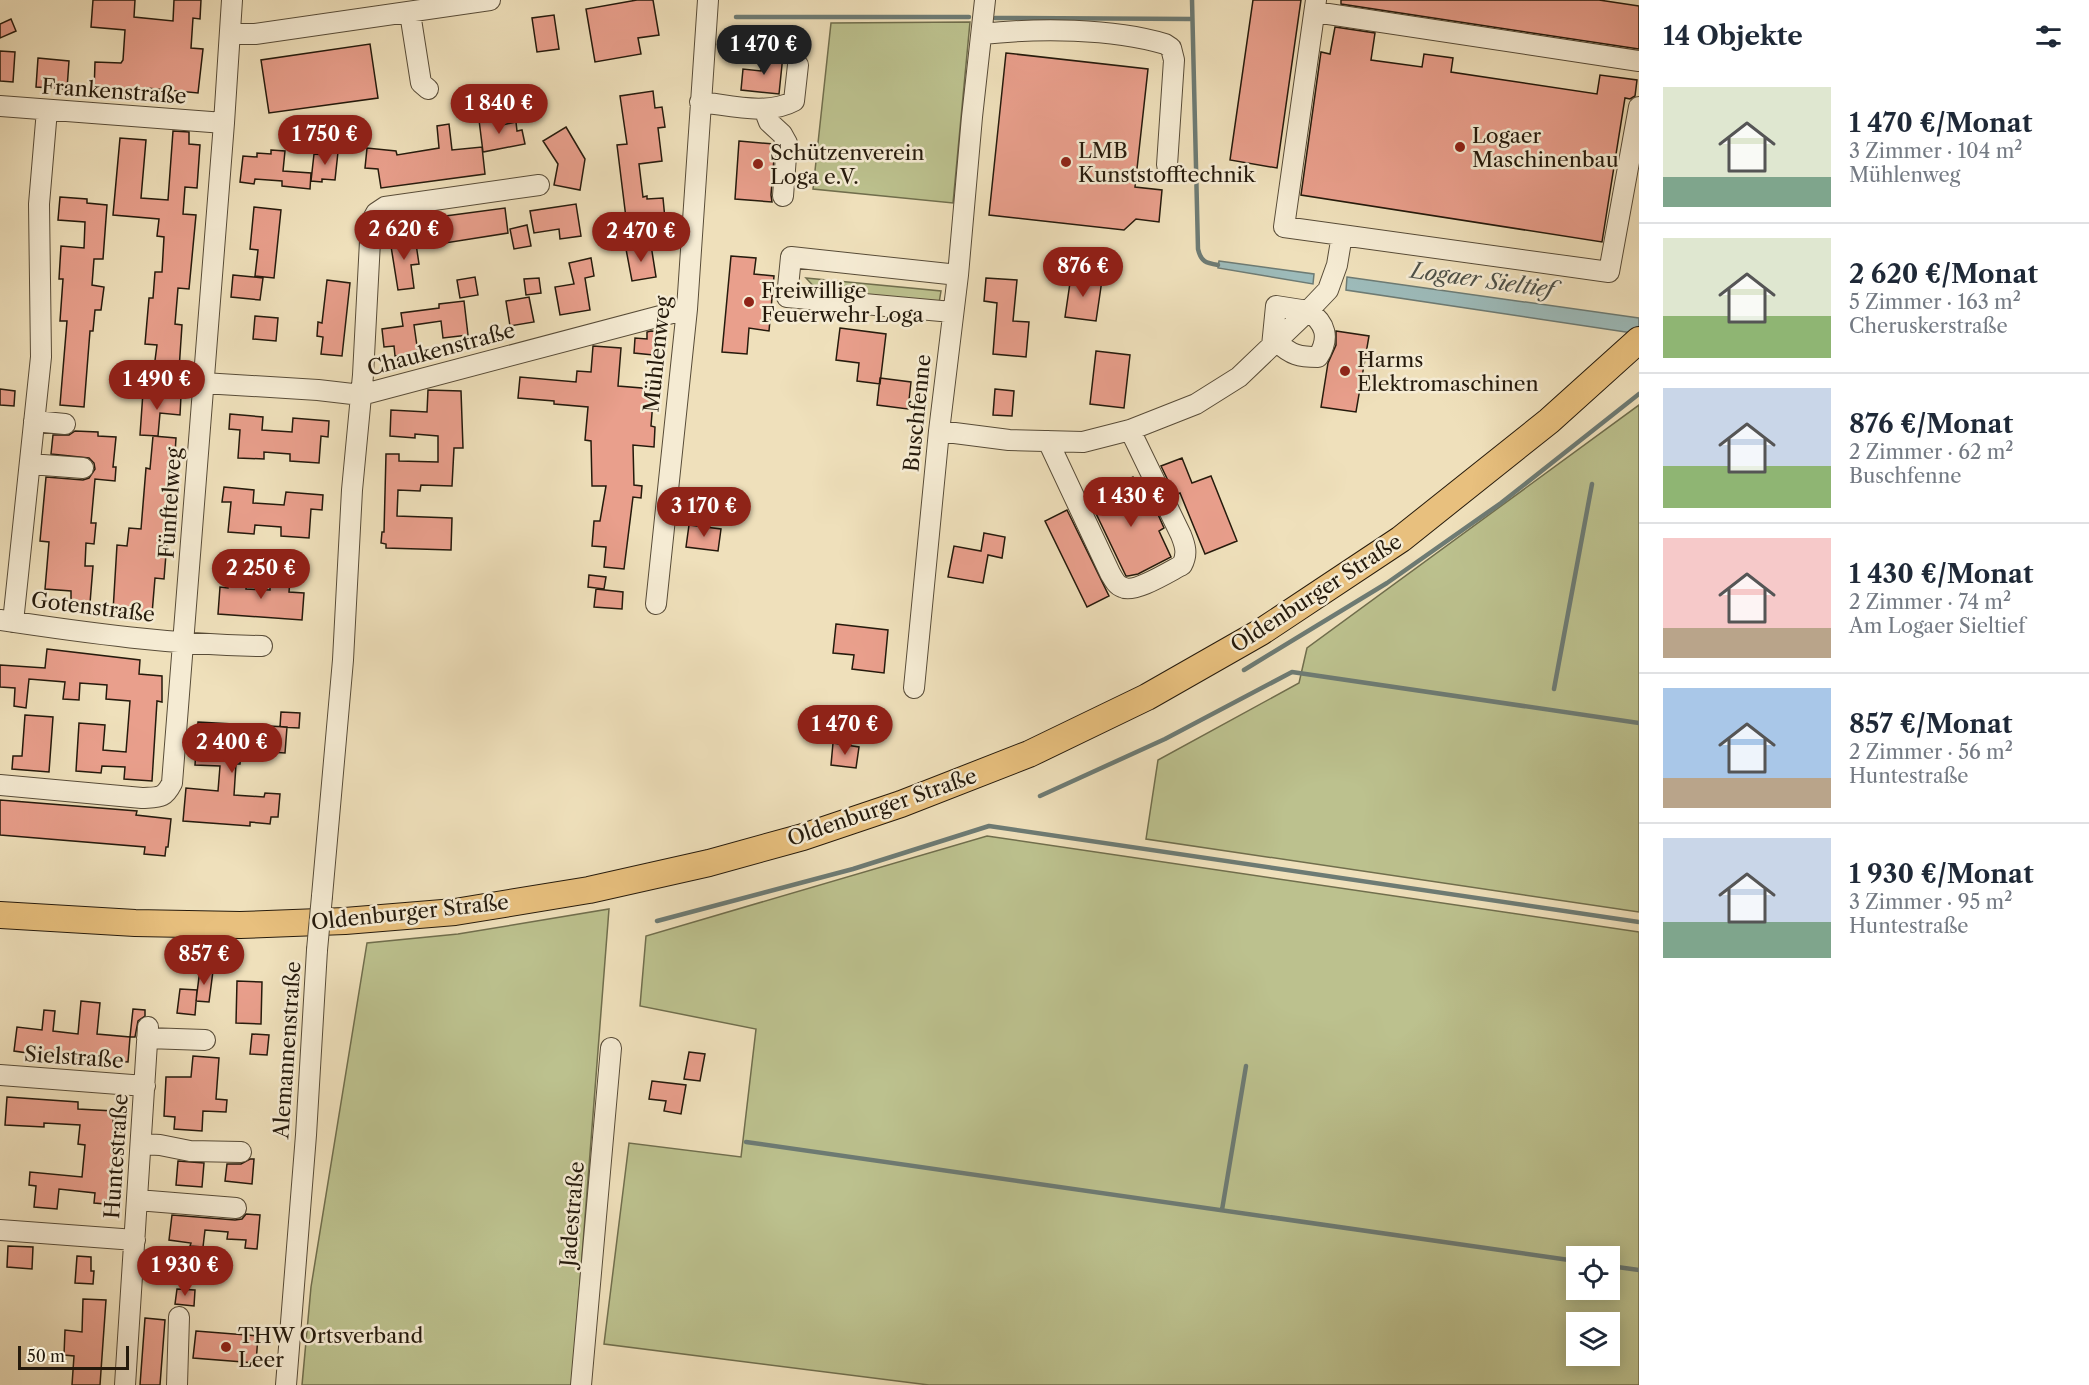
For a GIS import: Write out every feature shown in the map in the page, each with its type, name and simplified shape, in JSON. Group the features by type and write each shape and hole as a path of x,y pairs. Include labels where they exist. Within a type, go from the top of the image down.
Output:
{"main road":[{"name":"Oldenburger Straße","path":"0,915 135,923 240,925 345,921 455,912 589,890 709,864 803,837 901,804 1040,748 1147,697 1261,632 1401,539 1549,421 1639,340"}],"street":[{"name":"Fünftelweg","path":"0,785 142,798 160,797 166,793 172,783 232,0"},
{"path":"230,34 255,34 490,0"},
{"name":"Mühlenweg","path":"656,604 687,309 708,0"},
{"name":"Buschfenne","path":"914,688 985,0"},
{"path":"1639,61 1315,6 1284,227 1609,272 1639,107"},
{"path":"410,13 421,83 428,89"},
{"path":"982,34 1046,31 1114,34 1165,44 1171,48 1174,60 1167,165"},
{"path":"700,102 764,109 794,101 798,65"},
{"name":"Frankenstraße","path":"0,106 224,123"},
{"path":"764,109 769,122 782,134 787,143 783,196"},
{"path":"6,621 30,464 41,357 39,204 47,110"},
{"name":"Alemannenstraße","path":"286,1385 306,1135 317,950 343,660 352,490 370,273 371,222 376,213 385,207 539,184"},
{"path":"1308,311 1328,290 1337,265 1342,235"},
{"path":"952,312 787,297 791,257 958,275"},
{"path":"939,431 1009,440 1083,442 1130,430 1196,404 1239,377 1274,344 1276,306 1308,311 1319,318 1324,329 1324,346 1318,357 1305,357 1288,352 1274,344"},
{"name":"Chaukenstraße","path":"203,383 361,395 687,309"},
{"path":"34,421 65,424"},
{"path":"1048,441 1110,573 1123,588 1134,589 1182,565 1186,558 1181,534 1130,430"},
{"path":"30,464 83,468"},
{"name":"Gotenstraße","path":"6,621 182,642 262,646"},
{"name":"Huntestraße","path":"124,1385 147,1032 205,1040"},
{"name":"Jadestraße","path":"581,1385 610,1048"},
{"name":"Sielstraße","path":"0,1075 145,1086"},
{"path":"141,1144 190,1151 241,1152"},
{"path":"137,1200 236,1208"},
{"path":"0,1230 135,1240"},
{"path":"177,1385 179,1317"}],"green space":[{"path":"970,22 953,203 813,189 831,23"},
{"path":"806,278 941,291 939,303 819,292"},
{"path":"1639,405 1639,912 1146,839 1158,760 1299,683 1307,648"},
{"path":"987,836 1639,932 1639,1385 929,1385 604,1344 629,1143 741,1157 756,1029 640,1006 646,936"},
{"path":"609,909 572,1385 302,1385 311,1287 367,943 458,934"}],"water":[{"path":"1219,261 1314,274 1313,284 1218,268"},
{"path":"1347,277 1639,318 1639,334 1346,290"}],"building":[{"path":"93,0 135,0 134,17 173,21 174,0 201,0 200,19 193,18 191,48 203,49 198,93 147,88 147,91 121,91 121,94 94,93 95,62 121,63 125,30 91,27"},
{"path":"637,0 653,0 659,35 638,38 641,54 595,62 586,9"},
{"path":"1253,0 1301,0 1277,168 1230,160"},
{"path":"1341,0 1599,0 1639,6 1639,49 1341,4"},
{"path":"554,15 559,49 537,52 532,18"},
{"path":"11,19 16,31 0,38 0,24"},
{"name":"Logaer Maschinenbau","path":"1335,27 1375,33 1371,60 1422,67 1424,54 1453,58 1451,72 1597,94 1600,75 1637,80 1635,96 1630,99 1625,98 1602,242 1301,195 1321,52 1330,54"},
{"path":"370,44 378,98 269,113 261,60"},
{"path":"0,51 15,52 13,82 0,81"},
{"path":"763,53 783,55 779,94 741,90 743,69 761,71"},
{"name":"LMB Kunststofftechnik","path":"1006,53 1148,69 1135,187 1162,190 1159,222 1136,219 1124,230 989,215"},
{"path":"38,58 69,61 67,89 36,87"},
{"path":"653,91 655,108 662,107 665,127 658,128 662,161 639,164 643,197 663,198 665,219 650,220 651,224 627,226 617,145 627,144 620,96"},
{"path":"501,117 502,125 516,122 517,131 522,130 525,144 483,152 479,120"},
{"path":"449,124 452,150 482,147 485,174 381,188 378,169 365,168 367,148 396,151 397,155 439,148 437,126"},
{"path":"566,127 585,159 580,190 554,185 558,164 543,141"},
{"path":"173,131 189,132 189,144 200,145 197,188 185,187 183,214 196,215 189,289 178,288 175,324 182,325 179,370 154,368 157,345 145,344 149,298 153,298 155,272 162,272 164,237 157,236 159,219 113,215 120,138 146,140 141,198 168,200"},
{"name":"Schützenverein Loga e.V.","path":"739,141 774,144 772,202 735,199"},
{"path":"271,150 285,151 283,171 311,173 310,189 282,186 282,181 255,179 254,184 240,182 243,156 257,157 257,153 271,154"},
{"path":"325,150 338,152 335,180 311,181 314,154 325,155"},
{"path":"60,197 87,199 87,203 107,205 103,259 94,259 92,285 104,287 101,310 95,310 93,331 90,331 84,407 60,405 67,321 60,321 63,279 59,279 61,246 84,248 85,222 58,220"},
{"path":"576,204 581,236 560,239 559,229 534,233 530,211"},
{"path":"254,207 281,210 274,278 255,276 258,250 250,249"},
{"path":"505,208 508,233 439,244 437,230 410,234 408,221"},
{"path":"527,225 531,246 514,249 510,229"},
{"path":"415,237 419,264 411,265 414,288 398,290 390,240"},
{"path":"651,245 656,277 632,281 626,249"},
{"name":"Freiwillige Feuerwehr Loga","path":"731,256 756,258 754,274 774,276 769,331 749,328 747,354 722,352"},
{"path":"591,258 594,276 585,278 590,310 560,315 555,287 574,284 569,263"},
{"path":"233,275 263,278 260,300 231,297"},
{"path":"1071,276 1102,280 1096,321 1065,317"},
{"path":"475,277 478,295 460,298 457,280"},
{"path":"539,278 541,293 526,295 524,279"},
{"path":"986,278 1017,280 1013,321 1029,322 1026,357 993,354 997,303 984,301"},
{"path":"327,280 350,283 342,356 321,354 323,337 317,336 318,322 322,323"},
{"path":"529,297 534,322 510,326 506,301"},
{"path":"464,301 468,335 443,338 441,321 414,325 418,353 395,356 394,346 384,347 382,329 403,326 401,313 439,308 439,304"},
{"path":"255,316 278,318 276,341 253,339"},
{"path":"840,328 886,334 880,384 857,381 859,363 836,360"},
{"name":"Harms Elektromaschinen","path":"1336,331 1369,336 1356,412 1321,407 1328,363 1336,345"},
{"path":"647,332 665,332 663,356 634,353 635,338 647,339"},
{"path":"593,346 621,348 618,386 654,389 651,426 655,427 654,447 633,445 634,485 642,486 641,498 633,497 624,569 604,567 606,547 592,546 594,521 600,521 606,486 592,486 591,441 585,440 588,407 518,398 520,377 576,382 577,371 591,372"},
{"path":"1096,351 1130,355 1124,408 1090,404"},
{"path":"880,378 911,382 908,409 877,405"},
{"path":"0,389 15,391 14,406 0,405"},
{"path":"995,389 1014,391 1012,416 993,415"},
{"path":"428,390 461,391 463,448 454,448 452,486 421,485 420,491 398,490 397,516 452,518 451,550 386,548 386,544 381,543 382,532 384,532 386,454 399,454 399,461 438,462 438,436 415,434 415,438 390,436 391,410 427,412"},
{"path":"143,392 181,396 180,415 160,413 158,436 140,435"},
{"path":"230,414 263,417 262,430 292,432 293,418 329,421 328,437 321,436 319,463 290,461 290,454 264,452 264,459 238,458 240,430 229,429"},
{"path":"75,431 98,432 98,436 116,437 113,467 116,467 115,481 95,479 91,523 96,523 94,544 86,543 85,566 93,566 90,603 71,602 71,591 45,589 49,542 40,541 46,477 83,480 89,478 95,469 94,463 89,458 51,454 53,435 69,435"},
{"path":"153,436 176,438 164,579 155,578 152,614 113,611 117,545 127,546 129,528 141,529 146,468 150,469"},
{"path":"1182,458 1192,483 1211,476 1237,541 1205,554 1180,493 1175,495 1161,466"},
{"path":"1133,477 1150,512 1156,510 1164,528 1159,531 1171,557 1138,574 1126,576 1089,499"},
{"path":"224,487 254,490 253,503 284,505 286,492 323,495 322,510 311,509 309,538 281,536 281,527 255,525 254,534 228,532 231,502 222,502"},
{"path":"1067,510 1109,596 1087,607 1045,521"},
{"path":"689,525 721,529 718,551 686,547"},
{"path":"984,533 1005,537 1002,558 988,555 983,583 948,577 954,546 981,551"},
{"path":"229,574 247,575 246,589 270,590 270,578 290,580 289,592 304,593 302,620 218,614 220,587 228,588"},
{"path":"589,575 606,577 604,589 588,587"},
{"path":"596,589 623,592 622,609 594,607"},
{"path":"836,624 888,630 884,673 852,669 854,655 833,653"},
{"path":"47,649 140,660 139,674 162,676 162,702 157,701 152,781 124,779 125,767 102,766 101,773 76,771 79,723 105,725 103,750 126,752 130,701 106,699 107,685 80,683 79,700 63,699 65,682 29,679 26,708 14,706 15,688 0,687 0,665 45,668"},
{"path":"281,712 300,713 299,728 280,727"},
{"path":"812,712 834,715 832,736 810,734"},
{"path":"25,715 53,717 49,772 12,769 13,756 22,756"},
{"path":"198,722 287,727 285,753 241,750 240,764 236,764 234,795 264,797 265,793 280,794 278,817 271,817 270,824 250,822 250,826 183,821 186,788 218,791 220,766 195,765"},
{"path":"833,743 859,747 856,768 831,765"},
{"path":"0,800 137,811 136,815 171,819 168,847 166,847 165,856 144,854 145,847 0,835"},
{"path":"200,969 213,971 209,1002 196,1001"},
{"path":"237,981 262,982 261,1024 236,1023"},
{"path":"180,989 197,990 195,1015 177,1013"},
{"path":"81,1001 100,1003 97,1034 130,1037 128,1062 56,1057 14,1051 17,1027 42,1030 44,1010 55,1011 53,1031 78,1034"},
{"path":"133,1009 145,1010 145,1016 138,1021 135,1037 130,1037"},
{"path":"252,1034 269,1035 267,1055 250,1054"},
{"path":"689,1052 705,1054 700,1081 684,1079"},
{"path":"193,1056 219,1058 216,1099 227,1100 226,1112 203,1111 202,1131 174,1129 175,1117 164,1116 166,1077 191,1077"},
{"path":"652,1081 686,1085 681,1114 664,1111 666,1101 649,1099"},
{"path":"7,1097 78,1102 78,1109 114,1111 113,1122 122,1122 115,1184 118,1184 116,1205 94,1203 95,1193 59,1189 57,1209 34,1207 36,1186 29,1185 30,1172 82,1177 85,1145 78,1144 80,1125 44,1123 44,1127 5,1125"},
{"path":"254,1159 252,1184 225,1181 227,1164 241,1164"},
{"path":"178,1161 204,1163 202,1187 176,1185"},
{"path":"246,1214 260,1215 257,1249 245,1248 246,1240 227,1239 228,1232 205,1230 203,1247 169,1240 172,1215 235,1220 242,1219"},
{"path":"8,1246 33,1247 32,1269 7,1267"},
{"path":"77,1256 91,1257 91,1271 94,1271 93,1284 75,1283"},
{"path":"177,1289 195,1290 194,1306 175,1304"},
{"path":"83,1299 106,1300 100,1385 72,1385 74,1356 64,1355 65,1330 82,1332"},
{"path":"145,1318 165,1320 160,1385 140,1385"},
{"name":"THW Ortsverband Leer","path":"196,1331 258,1336 256,1363 193,1358"}],"waterway":[{"name":"Logaer Sieltief","path":"1192,0 1198,249 1205,261 1218,265"},
{"path":"736,17 969,17"},
{"path":"995,18 1192,19"},
{"path":"1244,670 1387,583 1501,503 1639,394"},
{"path":"1554,689 1592,484"},
{"path":"1040,796 1165,739 1292,672 1639,723"},
{"path":"657,921 853,869 989,826 1639,922"},
{"path":"1222,1210 1246,1066"},
{"path":"746,1142 1566,1260"},
{"path":"1620,1267 1639,1270"}],"place":[{"name":"Logaer Maschinenbau","path":"1460,147"},
{"name":"LMB Kunststofftechnik","path":"1066,162"},
{"name":"Schützenverein Loga e.V.","path":"758,164"},
{"name":"Freiwillige Feuerwehr Loga","path":"749,302"},
{"name":"Harms Elektromaschinen","path":"1345,371"},
{"name":"THW Ortsverband Leer","path":"226,1347"}]}
